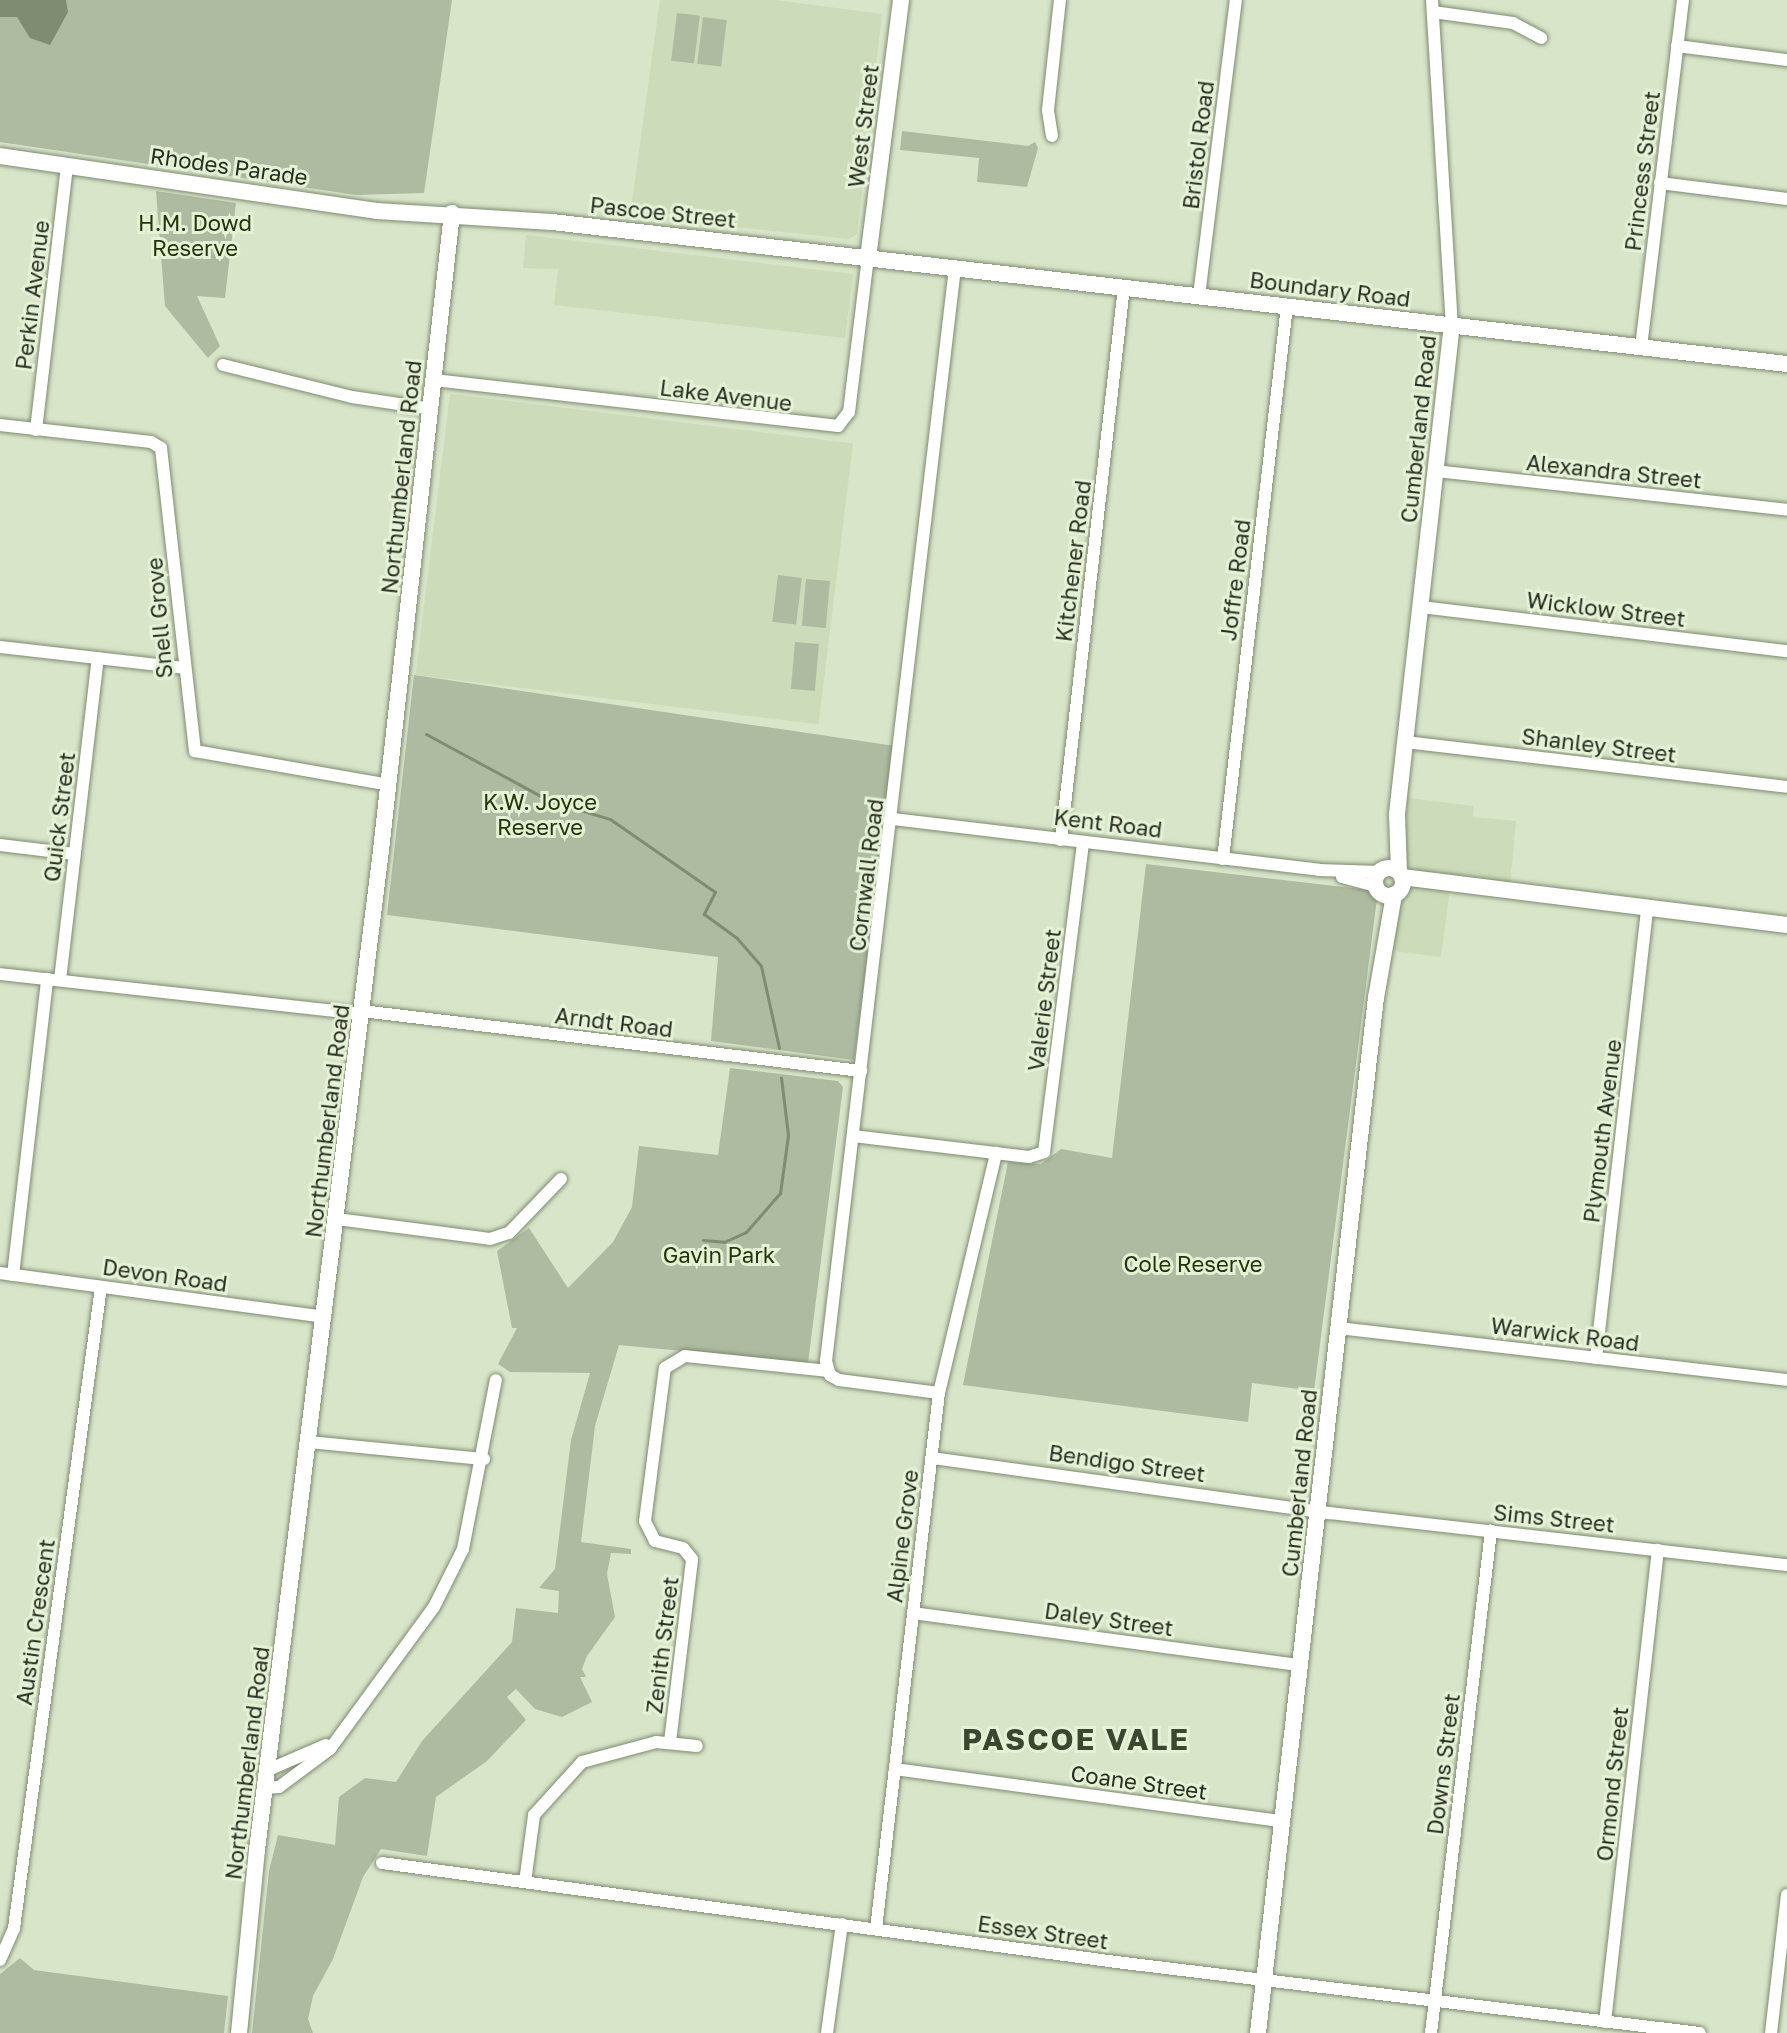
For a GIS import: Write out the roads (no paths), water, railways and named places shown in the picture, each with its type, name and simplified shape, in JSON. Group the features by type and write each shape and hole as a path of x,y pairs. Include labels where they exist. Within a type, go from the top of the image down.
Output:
{"main road":[{"name":"West Street","path":"868,258 901,0"},
{"name":"Rhodes Parade","path":"0,156 377,211 452,213"},
{"name":"Pascoe Street","path":"452,213 868,258"},
{"name":"Northumberland Road","path":"239,2033 265,1788 389,785 452,213"},
{"name":"Boundary Road","path":"868,258 1787,364"},
{"name":"Cumberland Road","path":"1258,2033 1452,326"},
{"name":"Kent Road","path":"1389,882 1460,886 1787,925"}],"street":[{"path":"1052,136 1048,110 1060,0"},
{"name":"Bristol Road","path":"1199,296 1236,0"},
{"name":"Princess Street","path":"1641,347 1683,0"},
{"path":"1433,6 1513,23 1541,38"},
{"name":"Cumberland Road","path":"1433,6 1452,326"},
{"path":"1677,46 1787,60"},
{"name":"Perkin Avenue","path":"36,430 67,165"},
{"path":"1660,183 1787,199"},
{"name":"Lake Avenue","path":"434,380 838,426 849,412 868,258"},
{"name":"Cornwall Road","path":"827,1371 955,268"},
{"name":"Kitchener Road","path":"1061,840 1124,287"},
{"name":"Joffre Road","path":"1223,859 1287,306"},
{"path":"223,365 352,397 432,409"},
{"name":"Snell Grove","path":"0,425 151,442 161,448 191,740 199,754 389,785"},
{"name":"Alexandra Street","path":"1436,471 1787,510"},
{"name":"Wicklow Street","path":"1421,607 1787,651"},
{"path":"0,647 184,668"},
{"name":"Quick Street","path":"7,1274 74,854 98,658"},
{"name":"Shanley Street","path":"1405,742 1787,787"},
{"name":"Kent Road","path":"893,819 1319,870 1389,882"},
{"name":"Valerie Street","path":"996,1153 1036,1157 1047,1142 1083,843"},
{"path":"0,845 74,854"},
{"name":"Plymouth Avenue","path":"1596,1358 1647,908"},
{"name":"Arndt Road","path":"0,974 861,1071"},
{"path":"853,1136 996,1153"},
{"name":"Alpine Grove","path":"876,1929 939,1393 996,1153"},
{"path":"337,1219 490,1239 509,1233 561,1179"},
{"name":"Devon Road","path":"7,1274 325,1317"},
{"name":"Austin Crescent","path":"0,1960 14,1928 101,1287"},
{"name":"Warwick Road","path":"1338,1328 1787,1380"},
{"name":"Zenith Street","path":"670,1742 692,1559 683,1548 655,1541 645,1521 665,1368 685,1356 827,1371"},
{"path":"827,1371 848,1382 939,1393"},
{"path":"265,1788 279,1787 313,1762 335,1739 434,1607 463,1549 484,1459 496,1380"},
{"path":"310,1442 484,1459"},
{"name":"Bendigo Street","path":"932,1458 1318,1510"},
{"name":"Sims Street","path":"1318,1510 1787,1565"},
{"name":"Downs Street","path":"1431,2033 1491,1531"},
{"name":"Ormond Street","path":"1602,2026 1658,1550"},
{"name":"Daley Street","path":"913,1613 1300,1665"},
{"path":"268,1770 335,1739"},
{"name":"Zenith Street","path":"525,1882 534,1815 582,1762 670,1742 697,1746"},
{"name":"Coane Street","path":"895,1769 1282,1821"},
{"name":"Essex Street","path":"382,1863 1263,1981 1435,2001 1602,2026 1700,2033"},
{"path":"1771,2033 1787,1895"},
{"path":"827,2033 842,1924"}],"waterway":[{"path":"426,734 550,801 610,819 715,892 704,914 736,937 761,966 779,1048"},
{"path":"703,1240 724,1242 746,1232 780,1193 788,1135 781,1077"}],"district":[{"name":"PASCOE VALE","path":"1076,1739"}],"park label":[{"name":"H.M. Dowd Reserve","path":"195,234"},
{"name":"K.W. Joyce Reserve","path":"540,814"},
{"name":"Gavin Park","path":"719,1255"},
{"name":"Cole Reserve","path":"1193,1264"}]}
